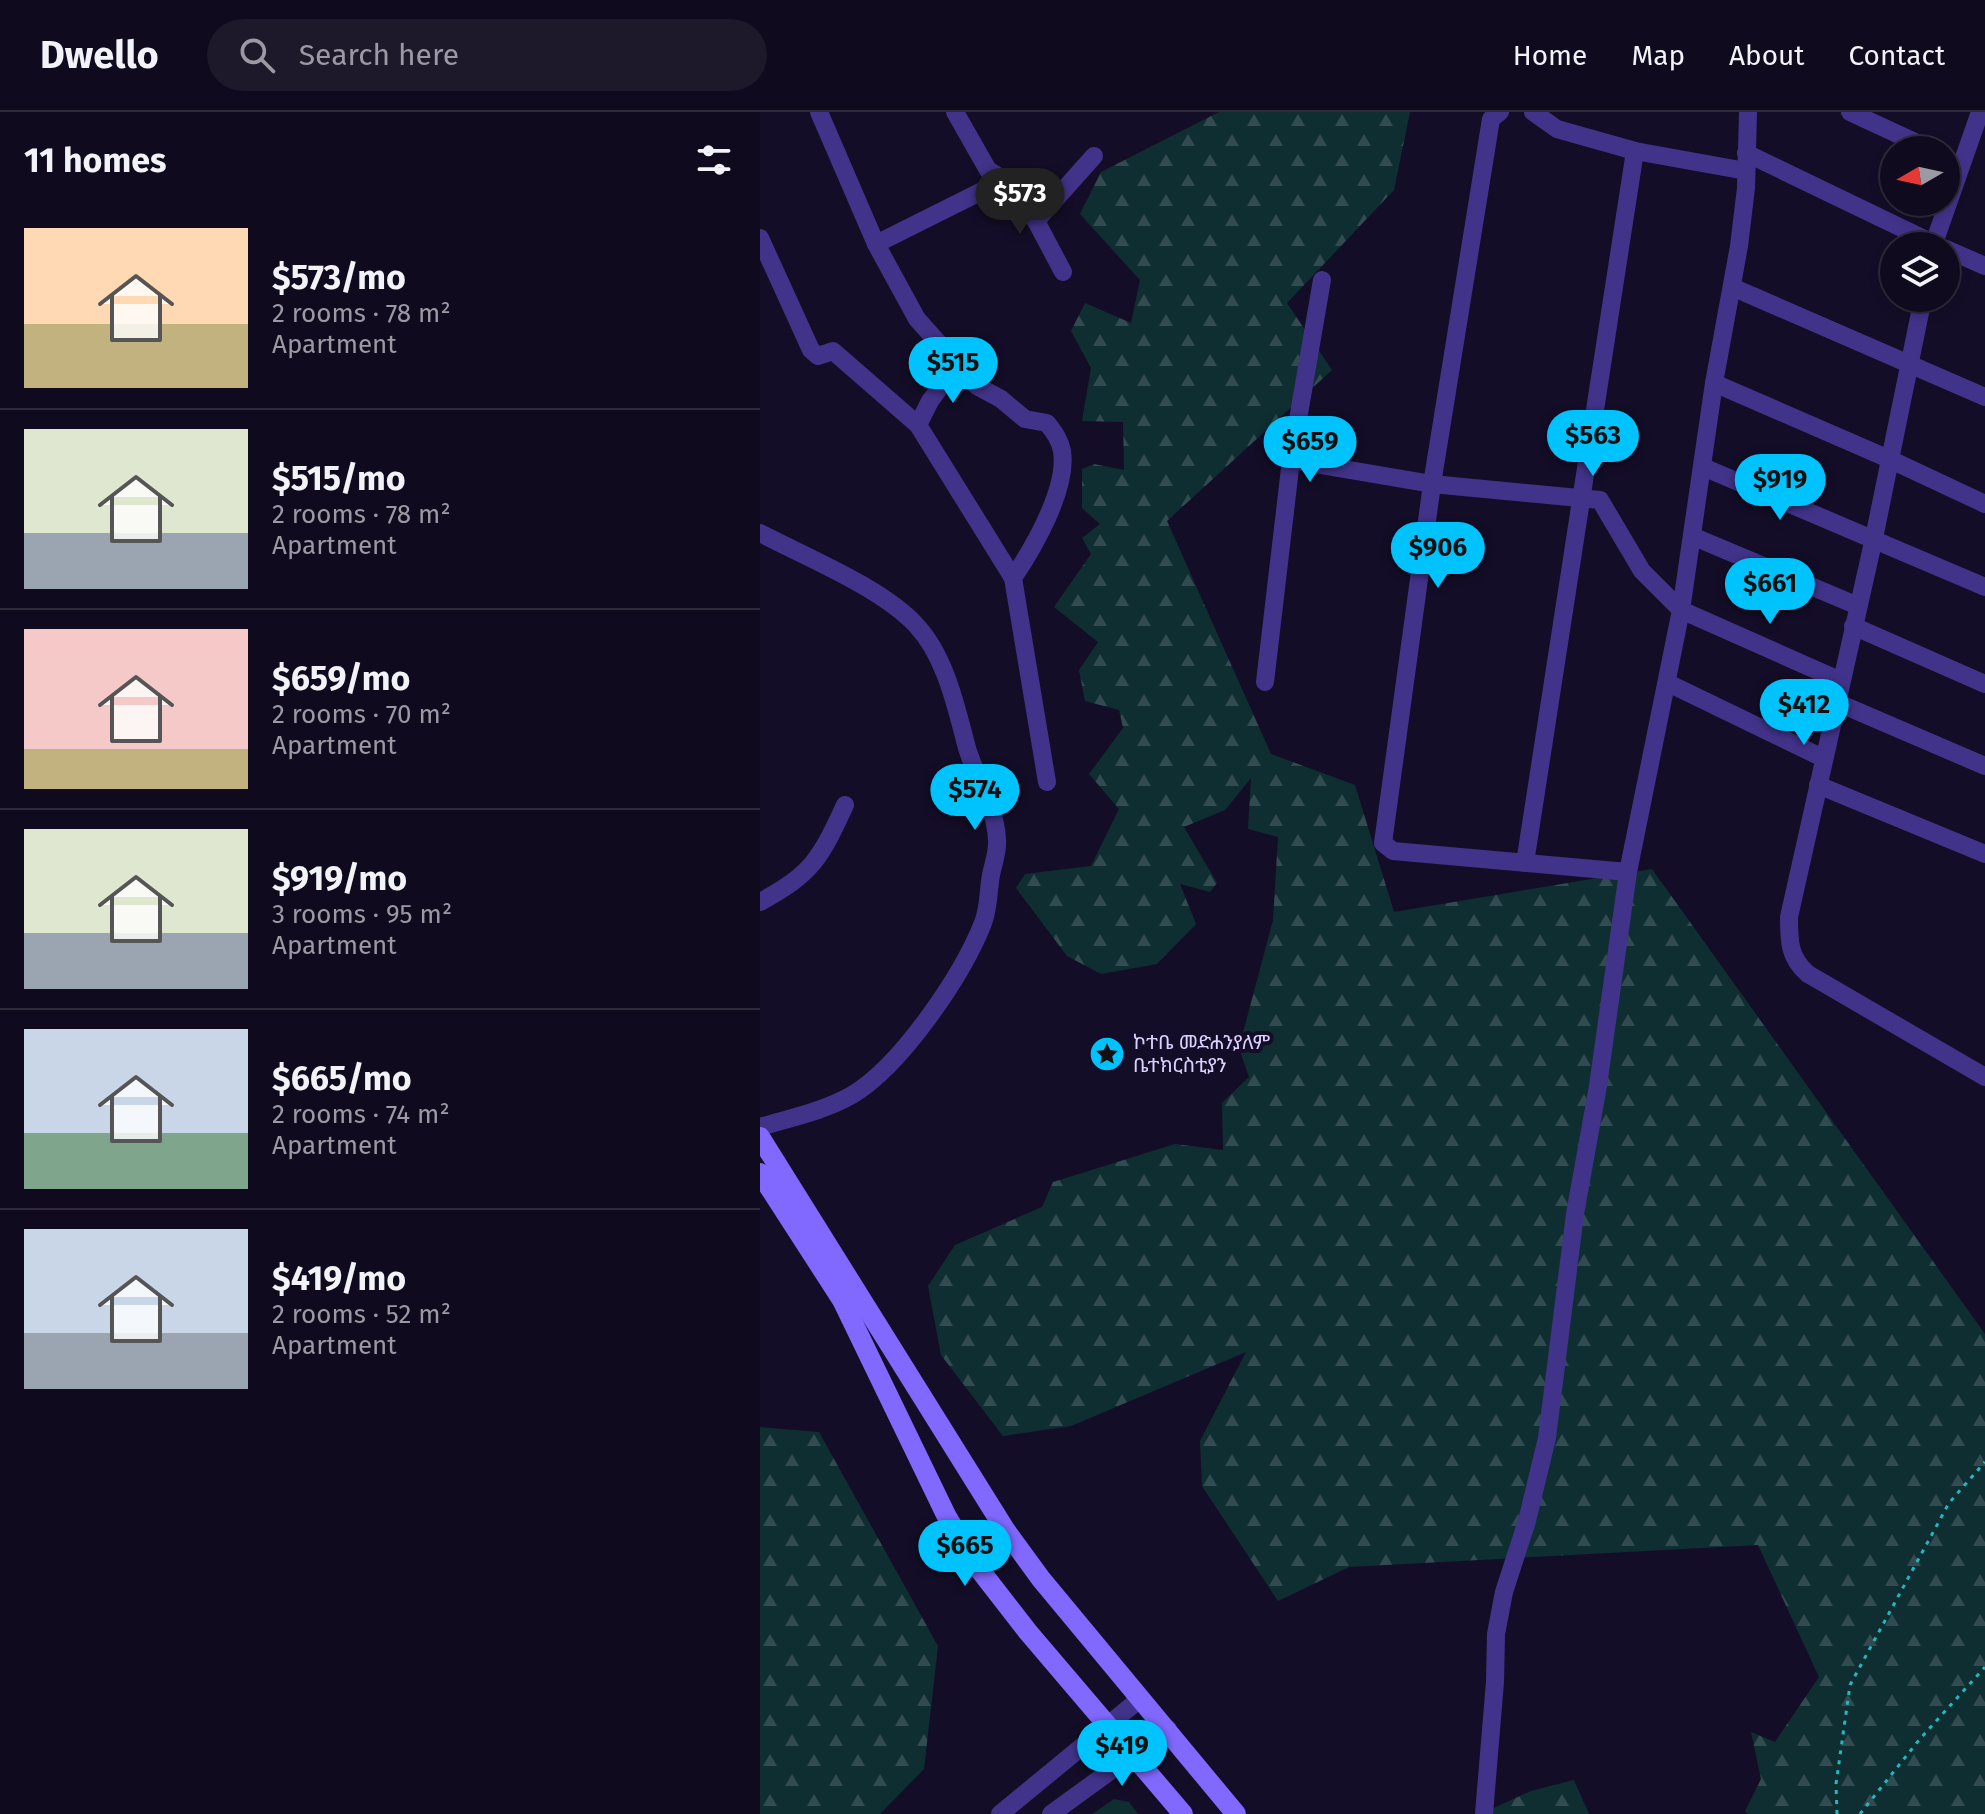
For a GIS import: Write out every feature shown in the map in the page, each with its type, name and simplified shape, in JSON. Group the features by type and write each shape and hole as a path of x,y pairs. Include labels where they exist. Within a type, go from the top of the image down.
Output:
{"main road":[{"path":"760,1137 795,1211 848,1296 1006,1531 1041,1579 1236,1814"},
{"path":"760,1173 795,1211"},
{"path":"848,1296 947,1517 976,1565 1028,1632 1183,1814"}],"street":[{"path":"819,112 876,244 917,319 977,386 1001,399 1025,419 1047,423 1059,440 1063,454 1058,489 1033,547 1013,578"},
{"path":"955,112 988,170 1004,180 1036,221 1063,272"},
{"path":"1500,112 1491,119 1432,484 1383,843 1393,851 1628,872"},
{"path":"1533,112 1557,129 1635,151 1746,162 1906,232"},
{"path":"1484,1814 1496,1634 1504,1592 1527,1521 1547,1438 1575,1214 1598,1086 1628,872 1681,610 1714,383 1732,287 1746,188 1748,112"},
{"path":"1850,112 1902,136"},
{"path":"1942,232 1980,112"},
{"path":"1525,863 1635,151"},
{"path":"1036,221 1094,156"},
{"path":"876,244 1004,180"},
{"path":"760,238 811,350 818,356 833,351 918,425 1013,578 1047,782"},
{"path":"1960,255 1985,266"},
{"path":"1265,682 1291,460 1322,280"},
{"path":"1732,287 1985,397"},
{"path":"1920,312 1874,538 1789,917 1789,944 1796,963 1808,974 1985,1074"},
{"path":"918,425 930,401 956,366"},
{"path":"1714,383 1985,504"},
{"path":"1291,460 1432,484 1600,500 1642,571 1681,610 1841,681"},
{"path":"1703,467 1985,587"},
{"path":"760,533 887,600 918,627 939,661 995,824 997,843 983,923 946,993 908,1042 875,1078 851,1095 814,1111 760,1127"},
{"path":"1692,536 1858,606"},
{"path":"1853,626 1985,684"},
{"path":"1668,683 1823,758"},
{"path":"1836,702 1985,766"},
{"path":"1818,785 1985,854"},
{"path":"760,902 804,875 822,854 845,805"},
{"path":"1000,1814 1141,1698"},
{"path":"1051,1814 1168,1729"}],"path":[{"path":"1837,1814 1836,1784 1850,1685 1949,1503 1985,1462"},
{"path":"1860,1814 1919,1740 1985,1667"}],"green space":[{"path":"1219,112 1410,112 1394,190 1287,303 1332,370 1167,521 1271,754 1355,785 1394,912 1652,869 1985,1334 1985,1814 1748,1814 1745,1811 1761,1779 1751,1732 1775,1742 1819,1677 1758,1545 1349,1567 1278,1601 1202,1486 1200,1441 1246,1352 1071,1426 1003,1436 941,1355 928,1286 955,1245 1042,1207 1053,1182 1175,1144 1223,1150 1222,1103 1249,1077 1239,1048 1273,920 1278,837 1248,829 1251,778 1225,810 1184,827 1217,883 1210,892 1180,884 1196,924 1157,964 1101,974 1067,956 1016,888 1025,874 1091,866 1119,809 1089,774 1123,728 1119,710 1085,701 1079,670 1098,642 1054,607 1091,554 1082,538 1100,524 1082,508 1082,469 1094,464 1124,470 1123,422 1082,421 1091,368 1071,331 1085,303 1131,323 1140,280 1080,214 1101,172"},
{"path":"760,1427 819,1432 938,1646 924,1769 880,1814 760,1814"},
{"path":"1574,1780 1589,1814 1487,1814 1487,1811 1531,1791"},
{"path":"1114,1799 1129,1802 1138,1814 1092,1814"}],"place":[{"name":"ኮተቤ መድሐንያለም ቤተክርስቲያን","path":"1107,1054"}]}
